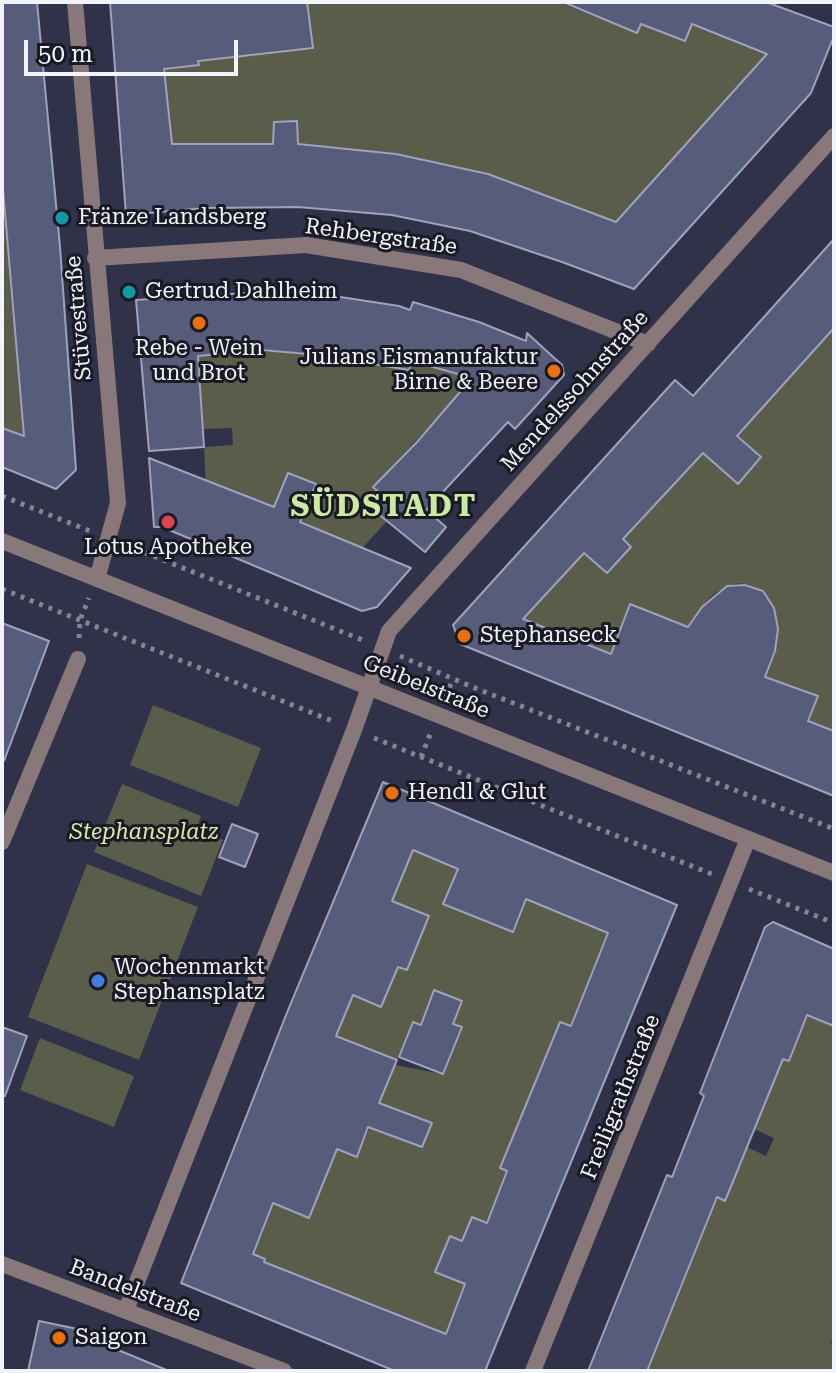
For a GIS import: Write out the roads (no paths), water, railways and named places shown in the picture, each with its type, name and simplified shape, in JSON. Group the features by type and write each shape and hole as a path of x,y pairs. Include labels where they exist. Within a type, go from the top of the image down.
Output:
{"street":[{"name":"Stüvestraße","path":"75,2 118,503 97,579"},
{"name":"Mendelssohnstraße","path":"369,687 389,631 834,136"},
{"name":"Rehbergstraße","path":"95,258 306,245 461,270 648,344"},
{"name":"Geibelstraße","path":"2,541 834,873"},
{"path":"2,842 78,659"},
{"path":"126,1310 369,687"},
{"name":"Freiligrathstraße","path":"533,1371 748,839"},
{"name":"Bandelstraße","path":"2,1264 126,1310 251,1365 284,1371"}],"place":[{"name":"Fränze Landsberg","path":"62,218"},
{"name":"Gertrud Dahlheim","path":"129,292"},
{"name":"Rebe - Wein und Brot","path":"199,323"},
{"name":"Julians Eismanufaktur Birne & Beere","path":"554,371"},
{"name":"Lotus Apotheke","path":"168,522"},
{"name":"Stephanseck","path":"464,636"},
{"name":"Hendl & Glut","path":"392,793"},
{"name":"Wochenmarkt Stephansplatz","path":"98,981"},
{"name":"Saigon","path":"59,1338"}],"district":[{"name":"SÜDSTADT","path":"384,507"}],"park label":[{"name":"Stephansplatz","path":"144,833"}]}
